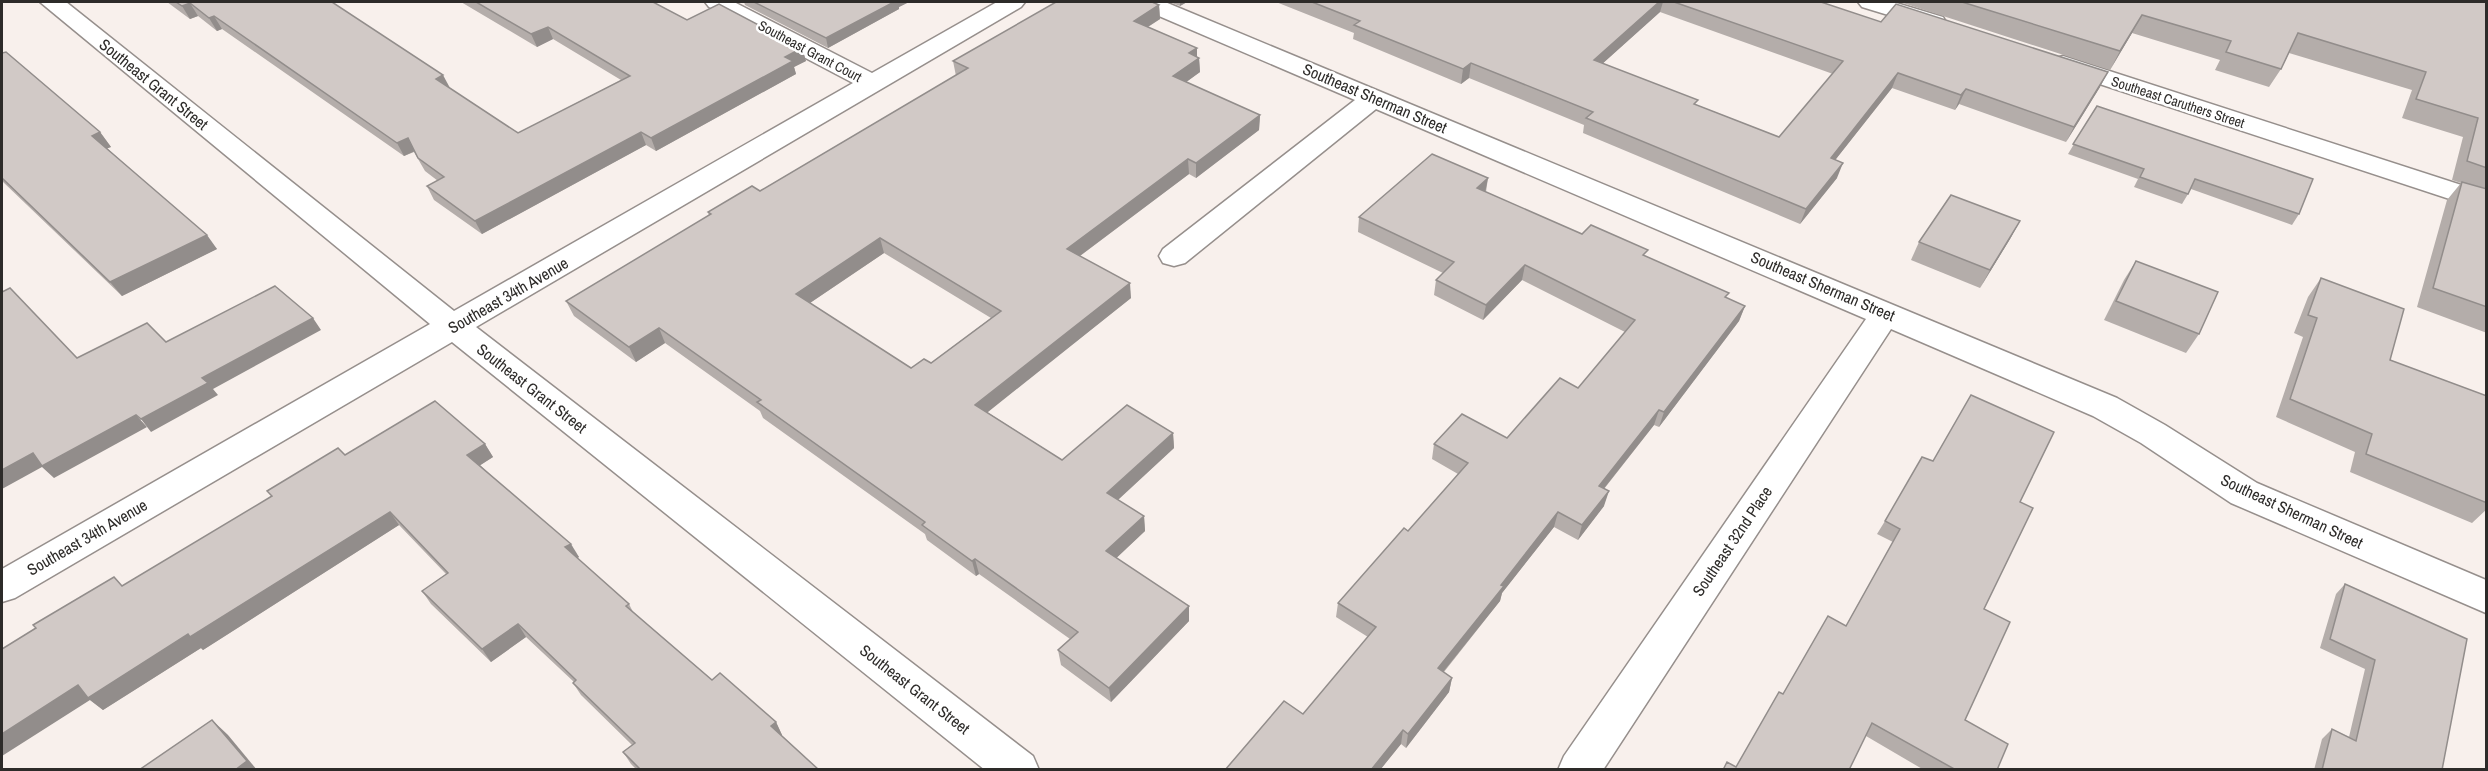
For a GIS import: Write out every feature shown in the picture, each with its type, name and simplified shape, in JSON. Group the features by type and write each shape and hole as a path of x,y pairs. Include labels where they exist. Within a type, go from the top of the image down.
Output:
{"street":[{"name":"Southeast Grant Street","path":"52,2 453,326 1018,770"},
{"name":"Southeast Grant Court","path":"717,2 872,83"},
{"name":"Southeast 34th Avenue","path":"2,586 1013,2"},
{"name":"Southeast Sherman Street","path":"1146,2 2105,407 2153,434 2244,493 2487,597"},
{"path":"1870,2 1962,31"},
{"name":"Southeast Caruthers Street","path":"2042,57 2487,202"},
{"path":"1174,256 1374,98"},
{"name":"Southeast 32nd Place","path":"1579,770 1886,313"}],"building":[{"path":"176,2 332,2 443,75 436,79 518,133 630,76 548,27 531,34 476,2 653,2 687,20 719,4 802,48 785,57 793,61 651,138 641,132 475,221 427,186 444,177 418,158 408,138 397,143 214,16 209,18 190,3 182,6"},
{"path":"754,2 894,2 826,38"},
{"path":"1056,2 1152,2 1159,5 1134,21 1197,48 1189,53 1199,58 1173,76 1260,115 1196,163 1188,159 1067,249 1130,283 975,405 1062,460 1127,405 1173,433 1107,493 1144,516 1106,551 1189,606 1109,688 1058,650 1078,632 975,559 972,561 922,525 925,522 757,402 761,400 659,328 629,347 566,301 711,214 708,212 752,186 760,191 968,68 953,61","holes":["880,238 1001,311 931,363 924,359 911,368 796,294"]},
{"path":"1312,2 1659,2 1594,60 1698,100 1694,104 1779,137 1843,61 1674,2 1821,2 1881,22 1896,4 2108,72 2074,127 1966,89 1961,95 1898,73 1831,158 1843,163 1806,209 1586,118 1593,112 1471,63 1463,69 1354,25 1360,21"},
{"path":"1962,2 2487,2 2487,168 2467,161 2478,118 2416,99 2426,72 2298,33 2281,69 2226,52 2231,41 2142,15 2120,51"},
{"path":"6,52 100,132 92,136 207,235 110,282 2,178 2,53"},
{"path":"2097,106 2313,179 2299,214 2195,179 2188,194 2140,177 2144,169 2073,144"},
{"path":"1432,154 1488,178 1477,188 1582,234 1591,225 1648,250 1643,255 1729,293 1725,297 1745,306 1664,412 1659,410 1599,486 1609,491 1582,525 1558,512 1501,585 1504,586 1438,668 1452,678 1408,734 1403,730 1371,770 1225,770 1284,701 1303,714 1376,627 1338,603 1404,528 1408,531 1468,463 1434,444 1462,414 1507,438 1560,378 1578,388 1635,320 1525,265 1486,305 1436,280 1454,262 1359,217"},
{"path":"2462,182 2487,189 2487,307 2433,288"},
{"path":"1951,195 2020,221 1990,270 1919,242"},
{"path":"2136,261 2218,292 2199,334 2116,301"},
{"path":"2321,278 2404,309 2390,360 2487,396 2487,503 2366,454 2372,434 2290,399 2317,318 2308,315"},
{"path":"275,286 313,318 202,378 208,383 141,419 136,415 42,466 33,453 2,470 2,292 10,288 77,358 147,323 166,342"},
{"path":"1971,395 2054,432 2020,502 2033,508 1984,609 2010,622 1965,720 2008,744 1997,770 1956,770 1872,723 1849,770 1723,770 1727,762 1736,767 1779,692 1783,694 1828,616 1846,626 1900,529 1885,521 1922,457 1933,461"},
{"path":"435,401 485,444 467,455 571,544 565,547 629,604 626,606 712,680 720,673 776,722 771,726 819,770 641,770 623,752 635,743 573,683 576,680 518,624 482,649 422,591 448,573 390,512 190,637 188,634 88,698 78,685 2,734 2,649 36,628 33,625 114,577 122,586 272,496 267,491 338,448 345,455"},
{"path":"2345,584 2467,639 2442,770 2322,770 2332,729 2356,741 2375,660 2330,639"},
{"path":"212,720 247,761 235,770 139,770"}]}
